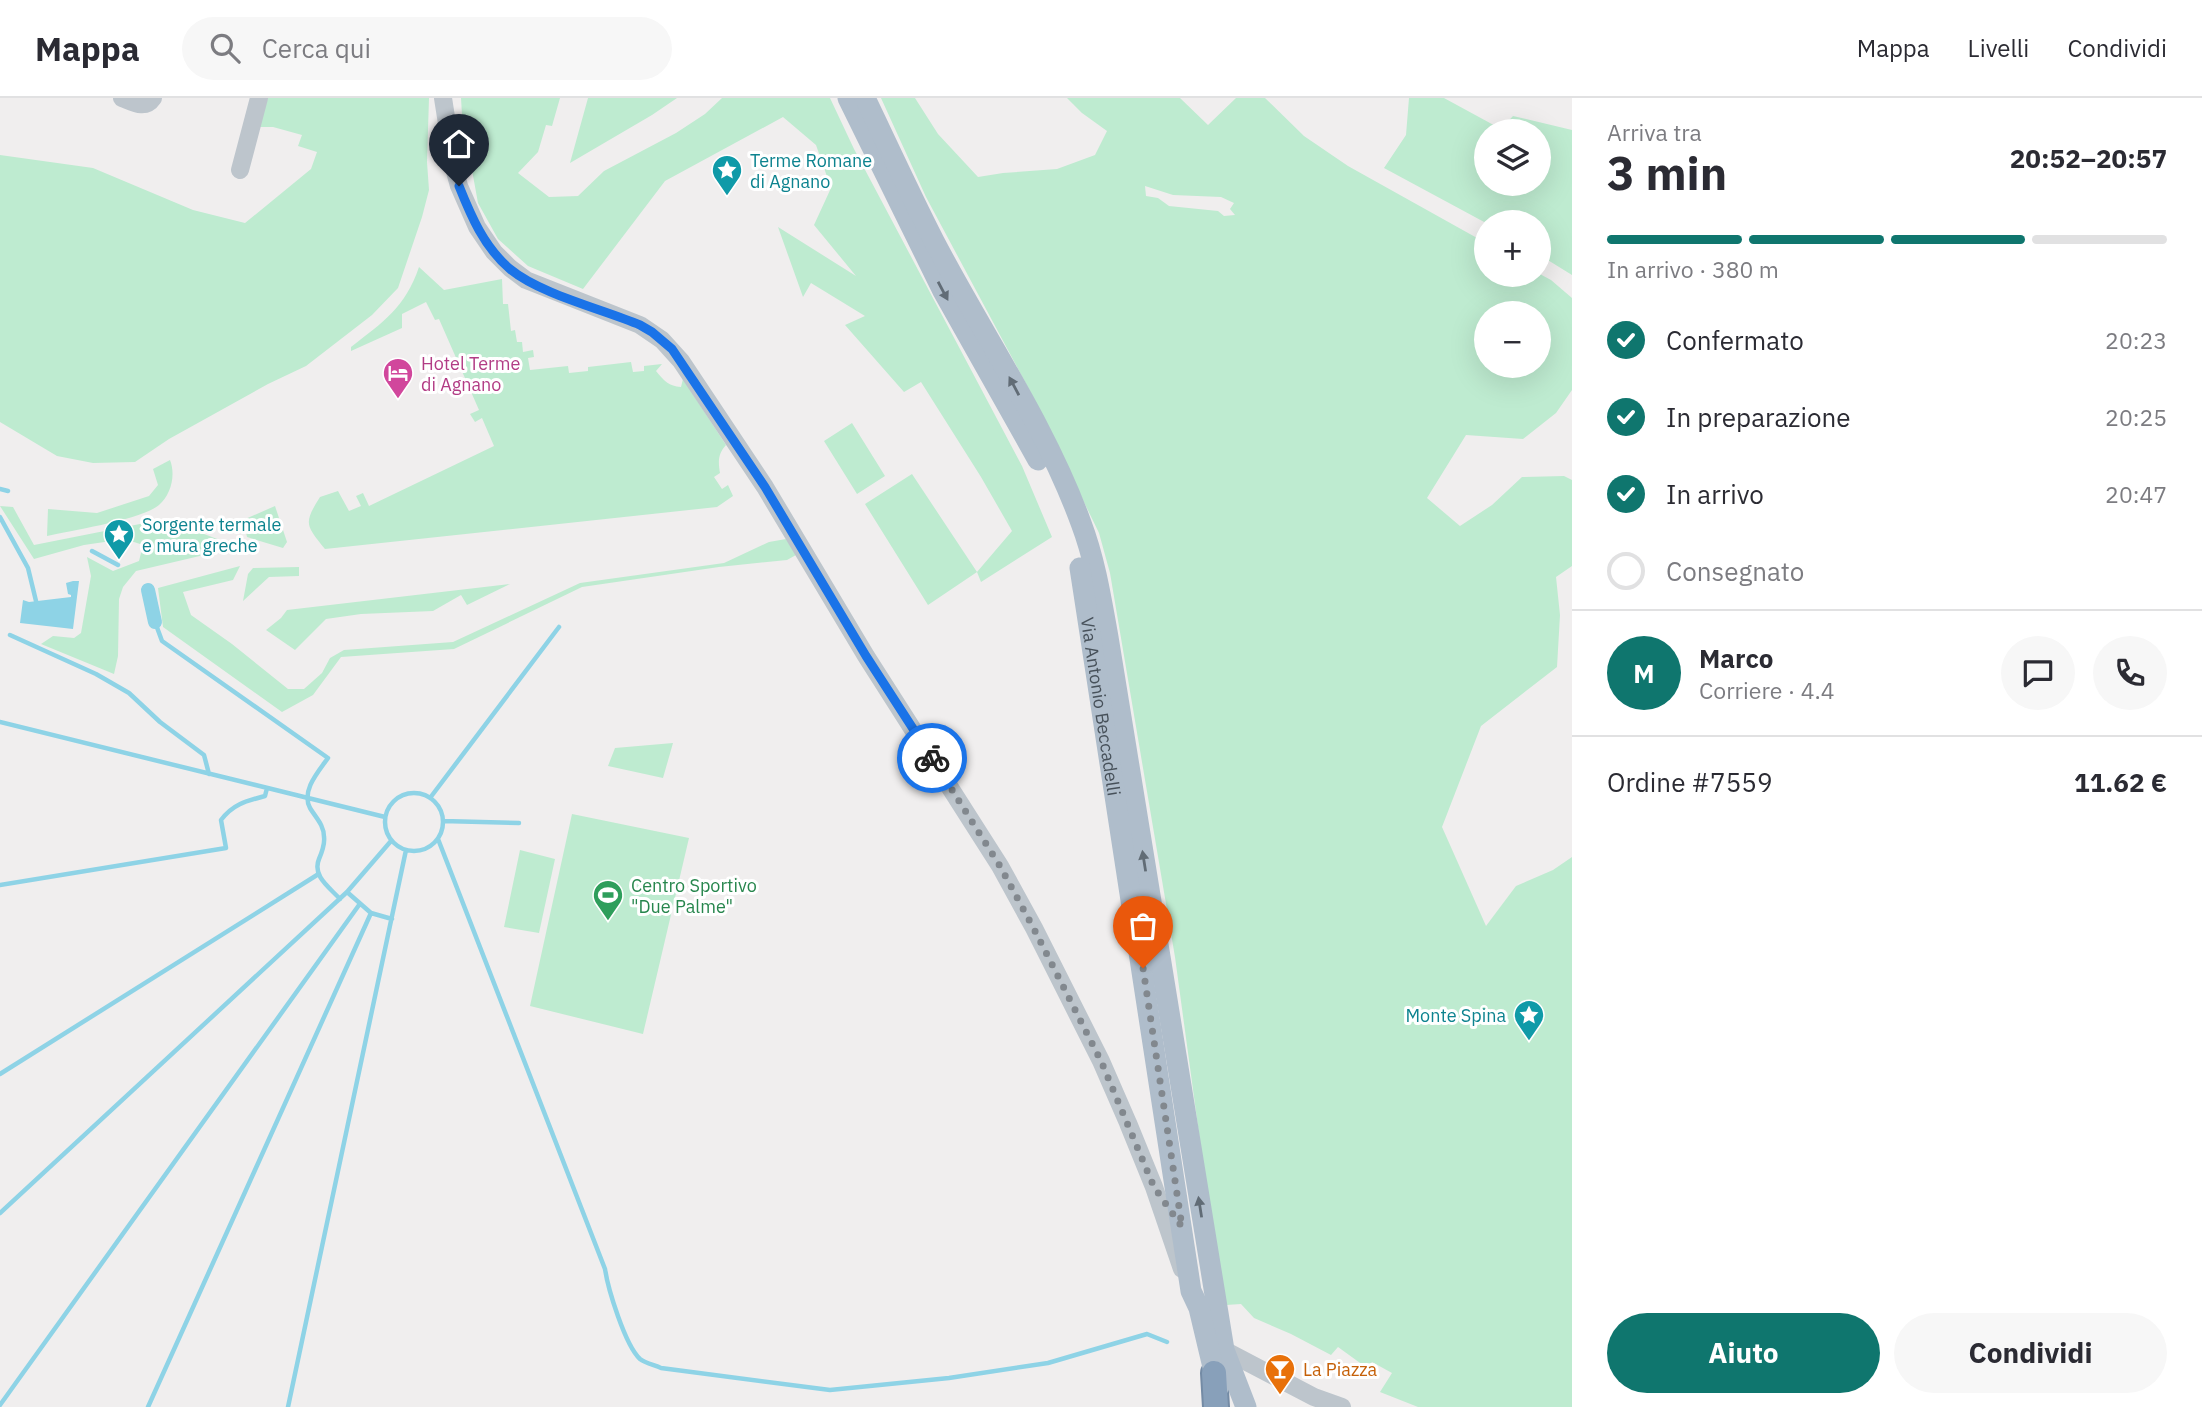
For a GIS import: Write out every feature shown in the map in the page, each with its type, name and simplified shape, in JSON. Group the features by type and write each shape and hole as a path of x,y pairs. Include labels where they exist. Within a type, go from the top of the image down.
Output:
{"highway":[{"path":"1214,1359 1216,1407"}],"main road":[{"name":"Via Antonio Beccadelli","path":"848,98 943,291 1042,467 1058,501 1077,554 1087,603 1191,1292 1199,1308 1214,1359"},
{"name":"Via Antonio Beccadelli","path":"865,98 934,242 1058,470 1081,523 1096,572 1215,1298 1214,1359"},
{"path":"1214,1359 1236,1403"}],"street":[{"path":"122,98 145,105 153,98"},
{"path":"240,170 260,98"},
{"path":"443,98 459,186 477,226 494,252 526,280 640,325 662,340 681,361 758,475 866,656 1000,866 1034,929 1101,1061 1154,1187 1191,1292"},
{"path":"1154,1187 1192,1239 1215,1298"},
{"path":"1214,1359 1264,1370 1314,1397 1342,1407"},
{"path":"1236,1403 1243,1378 1250,1372 1264,1370"}],"green space":[{"path":"268,98 429,98 429,190 398,288 372,315 306,366 169,439 135,462 93,463 57,456 0,422 0,155 93,168 193,210 245,223 311,169 317,152 298,146 302,135 273,127 258,127"},
{"path":"461,98 560,98 552,126 546,125 538,152 518,173 549,197 578,196 604,171 676,133 705,114 722,98 830,98 854,149 1022,466 1052,537 981,582 977,572 1012,531 981,477 921,382 904,392 845,325 865,316 811,283 803,297 778,227 856,276 814,225 831,188 816,145 783,117 665,181 583,289 528,266 498,239 478,203"},
{"path":"588,98 677,98 570,163"},
{"path":"881,98 915,98 938,134 978,177 1057,169 1095,155 1107,131 1067,98 1180,98 1208,125 1236,98 1265,98 1304,136 1348,166 1474,236 1474,287 1551,287 1551,280 1572,298 1572,390 1556,413 1523,439 1466,435 1427,498 1460,526 1492,505 1522,477 1564,476 1572,480 1572,566 1556,577 1560,615 1557,667 1481,726 1442,827 1486,926 1516,886 1553,870 1572,857 1572,1407 1418,1407 1380,1392 1392,1373 1372,1362 1367,1368 1338,1347 1331,1355 1254,1318 1241,1304 1226,1305 1205,1178 1175,957 1110,573 1099,533 1031,393 926,197","holes":["1145,186 1173,195 1221,197 1234,203 1230,209 1235,215 1224,216 1218,211 1169,206 1158,198 1146,196"]},
{"path":"1409,98 1444,98 1483,119 1474,119 1474,196 1551,196 1551,125 1572,130 1572,275 1551,262 1551,210 1474,210 1474,217 1384,168 1406,135"},
{"path":"419,267 444,290 502,279 503,304 508,304 511,331 515,330 517,342 522,342 523,352 533,350 534,357 528,358 530,370 568,366 569,373 588,371 588,367 631,362 633,372 644,371 644,366 662,364 656,371 664,380 681,387 683,379 726,445 719,458 720,473 714,477 722,489 728,485 733,496 717,507 325,549 309,524 311,513 320,497 338,491 349,511 361,506 356,496 363,493 369,506 494,446 482,418 475,422 470,414 479,410 439,319 435,320 426,302 402,314 402,328 351,351 351,347 383,322 400,304"},
{"path":"852,423 885,476 857,494 824,441"},
{"path":"170,460 171,484 167,496 159,505 123,520 47,536 48,509 97,513 149,496 158,485 153,469"},
{"path":"912,474 977,572 928,605 865,504"},
{"path":"0,506 13,507 34,545 165,519 238,547 136,571 123,587 119,599 118,656 114,674 41,644 53,636 74,638 81,633 91,576 87,557 113,571 139,561 143,545 125,539 84,545 34,559"},
{"path":"275,506 287,542 283,548 247,537 243,520"},
{"path":"786,539 796,555 787,560 582,587 454,649 341,657 313,695 282,712 163,627 158,588 240,566 233,580 183,592 191,615 288,689 304,689 322,673 330,658 344,650 453,642 580,583 724,563 769,542"},
{"path":"299,567 299,576 269,577 243,601 248,574 253,568"},
{"path":"510,584 467,605 461,595 433,611 361,614 326,619 295,650 266,630 287,610"},
{"path":"673,743 663,778 608,766 615,748"},
{"path":"572,814 689,838 643,1034 530,1006"},
{"path":"520,850 555,859 539,933 504,927"}],"water":[{"path":"79,581 73,629 20,623 23,600 29,602 71,597 66,583"}],"waterway":[{"path":"0,489 8,491"},
{"path":"0,517 28,568 36,601"},
{"path":"92,551 118,565"},
{"path":"148,590 155,622"},
{"path":"155,622 162,641 328,758 309,788 308,802 324,833 318,871 323,881 340,899"},
{"path":"430,798 559,627"},
{"path":"10,635 96,674 129,693 160,722 204,755 209,774"},
{"path":"0,722 385,817"},
{"path":"0,885 226,848 221,820 235,807 265,796 267,788"},
{"path":"408,793 420,793 435,801 443,816 443,822 443,828 435,843 420,851 408,851 393,843 385,828 385,816 393,801 408,793"},
{"path":"443,821 519,823"},
{"path":"438,839 605,1269 623,1330 640,1359 661,1368 830,1390 949,1378 1048,1363 1147,1334 1167,1342"},
{"path":"0,1213 347,892 391,841"},
{"path":"288,1407 406,850"},
{"path":"0,1074 317,875"},
{"path":"347,892 371,913 392,919"},
{"path":"0,1405 359,905"},
{"path":"148,1407 371,913"}],"way so far":[{"path":"932,758 1000,866 1034,929 1101,1061 1154,1187 1182,1227 1143,968"}],"place":[{"name":"Terme Romane di Agnano","path":"727,197"},
{"name":"Hotel Terme di Agnano","path":"398,400"},
{"name":"Sorgente termale e mura greche","path":"119,561"},
{"name":"Centro Sportivo \"Due Palme\"","path":"608,922"},
{"name":"Monte Spina","path":"1529,1042"},
{"name":"La Piazza","path":"1280,1396"}],"route":[{"path":"459,186 469,212 484,238 510,268 536,285 640,325 672,349 765,487 866,656 932,758"}]}
